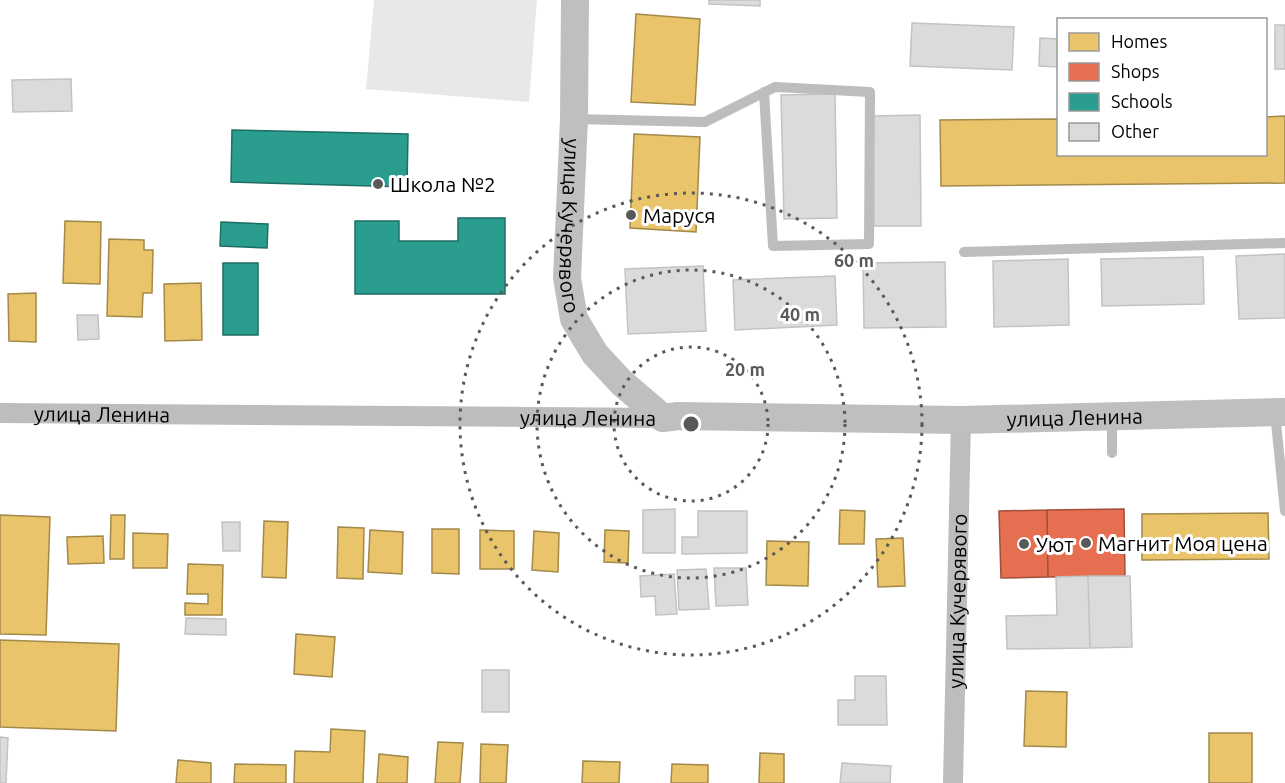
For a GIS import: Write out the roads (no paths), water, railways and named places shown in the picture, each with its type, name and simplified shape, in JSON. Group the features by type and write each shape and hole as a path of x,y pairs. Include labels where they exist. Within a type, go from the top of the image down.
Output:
{"street":[{"name":"улица Кучерявого","path":"575,0 574,119 567,278 574,319 595,354 622,382 663,417"},
{"name":"улица Ленина","path":"0,413 678,416 961,420 1280,412"},
{"name":"улица Кучерявого","path":"953,783 961,420"}],"lane":[{"path":"574,119 705,122 764,92 775,87 870,92 868,244 773,246 764,92"},
{"path":"964,252 1285,243"},
{"path":"1280,412 1285,511"},
{"path":"1112,417 1112,453"}],"place":[{"name":"Школа №2","path":"378,184"},
{"name":"Маруся","path":"631,215"},
{"name":"Магнит Моя цена","path":"1086,543"},
{"name":"Уют","path":"1024,544"}]}
